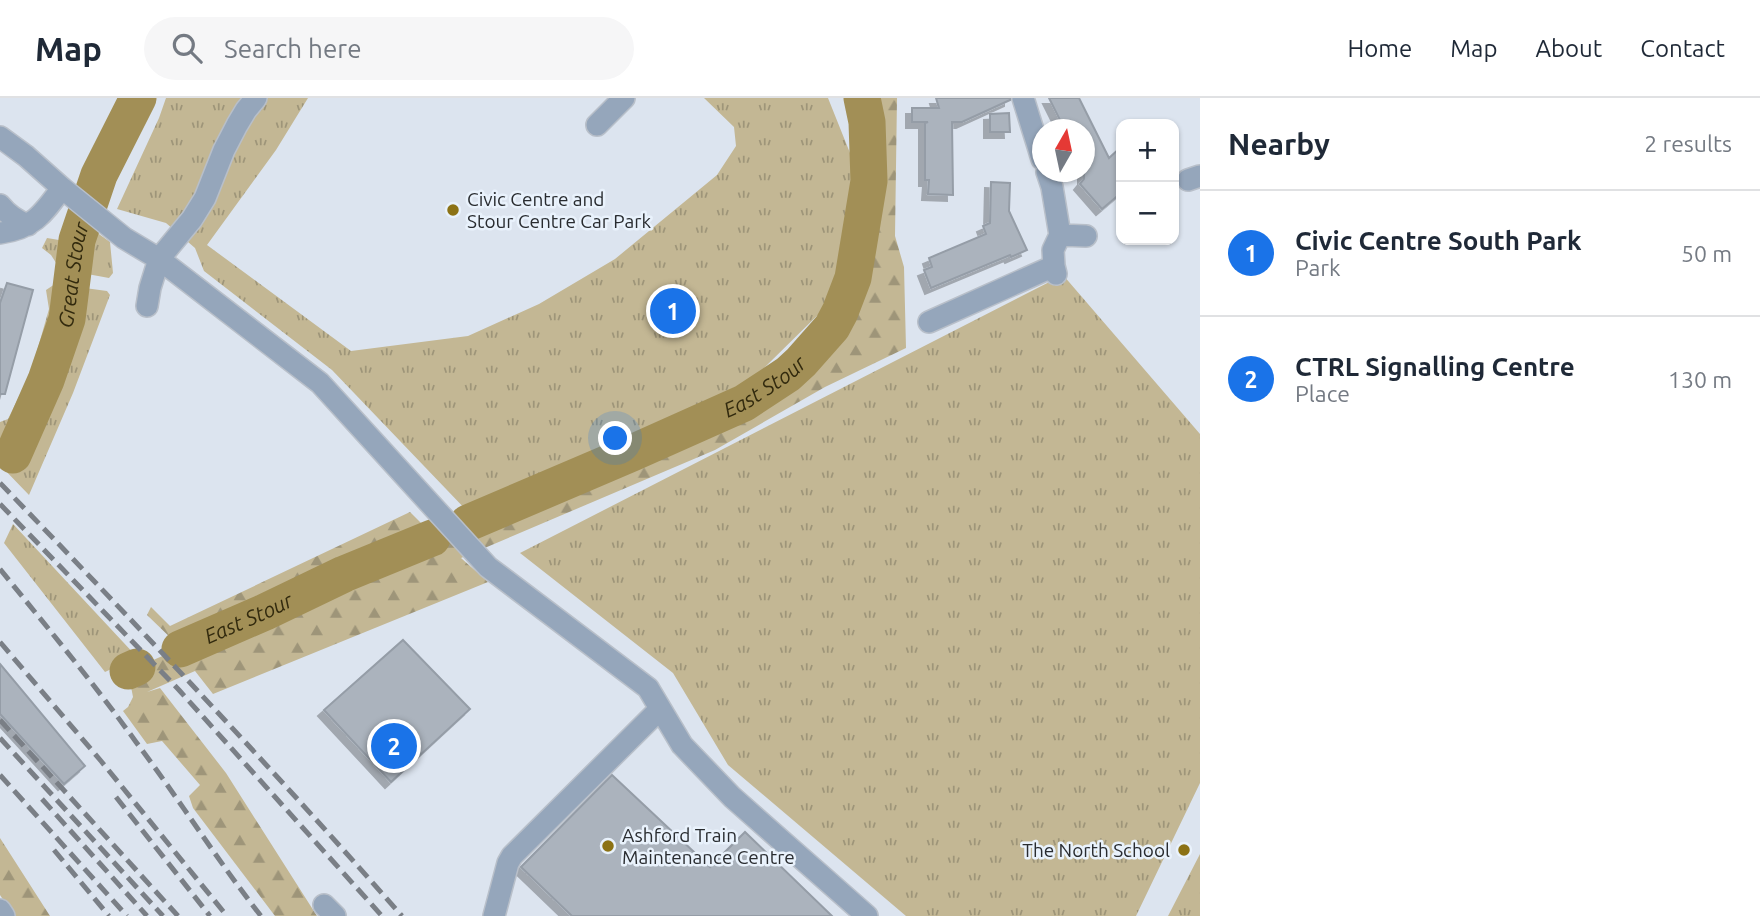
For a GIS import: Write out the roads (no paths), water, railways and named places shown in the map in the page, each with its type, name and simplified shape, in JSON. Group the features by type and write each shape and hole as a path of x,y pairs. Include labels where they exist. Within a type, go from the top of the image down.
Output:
{"street":[{"path":"147,306 159,258 192,219 205,198 224,150 246,110 256,98"},
{"path":"597,125 624,98"},
{"path":"1023,98 1032,127"},
{"path":"0,137 115,230 159,258 320,383 488,567 648,688 682,745 732,797 867,916"},
{"path":"929,322 1055,270 1053,250 1060,236 1050,182"},
{"path":"0,233 28,225 65,190"},
{"path":"0,205 16,220 28,225"},
{"path":"1060,236 1086,236"},
{"path":"494,916 512,856 660,709"},
{"path":"0,910 4,916"}],"waterway":[{"name":"Great Stour","path":"13,455 46,380 67,319 77,240 99,175 138,98"},
{"name":"East Stour","path":"468,523 744,403 788,374 801,362 832,327 853,278 869,181 867,122 862,98"},
{"name":"East Stour","path":"180,649 344,574 432,538"},
{"name":"East Stour","path":"128,671 137,667"}],"railway":[{"path":"0,483 204,697 402,916"},
{"path":"0,504 179,690 382,916"},
{"path":"0,569 120,720 261,916"},
{"path":"0,642 227,916"},
{"path":"0,720 178,916"},
{"path":"0,738 163,916"},
{"path":"0,775 127,916"},
{"path":"116,797 210,916"},
{"path":"42,799 147,916"},
{"path":"54,850 109,916"}],"place":[{"name":"Civic Centre and Stour Centre Car Park","path":"453,210"},
{"name":"Civic Centre South Park","path":"673,311"},
{"name":"CTRL Signalling Centre","path":"394,746"},
{"name":"Ashford Train Maintenance Centre","path":"608,846"},
{"name":"The North School","path":"1184,850"}]}
